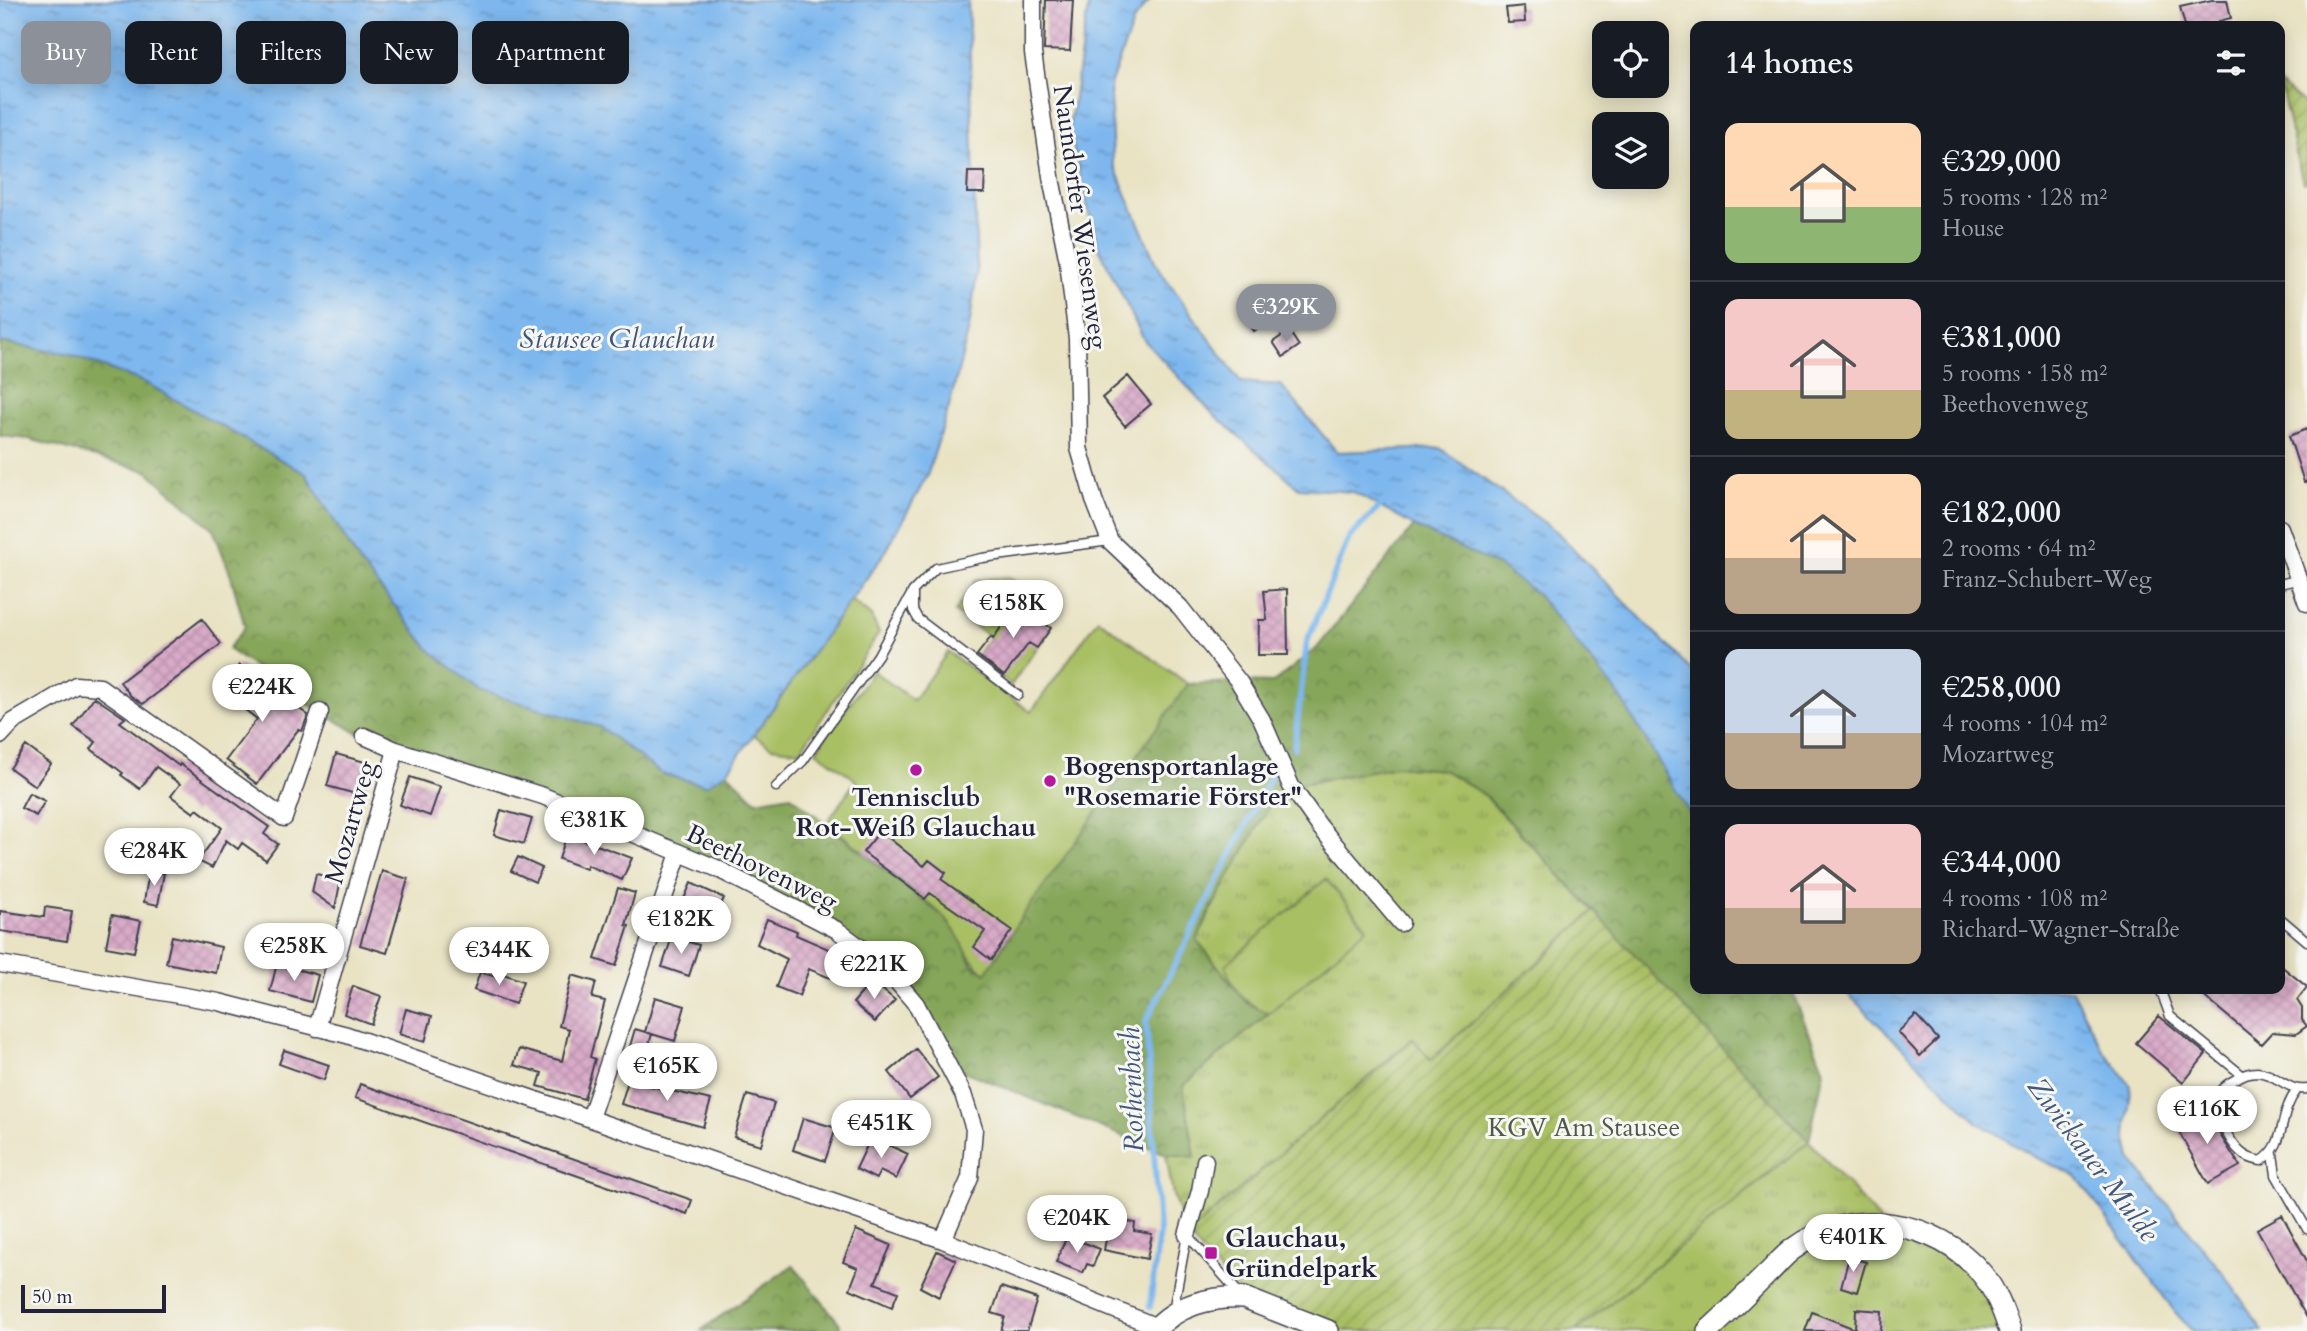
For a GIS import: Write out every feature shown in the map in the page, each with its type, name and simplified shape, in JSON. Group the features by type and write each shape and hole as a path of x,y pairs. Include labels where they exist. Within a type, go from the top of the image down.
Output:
{"street":[{"name":"Naundorfer Wiesenweg","path":"1033,0 1033,53 1052,183 1068,262 1077,339 1079,449 1094,500 1111,541 1180,607 1239,682 1262,720 1291,786 1320,827 1401,923"},
{"path":"2285,541 2307,603"},
{"path":"0,736 13,722 76,685 100,687 284,818 320,712"},
{"name":"Beethovenweg","path":"364,736 396,750 543,796 716,868 837,930 881,963 915,1004 963,1094 974,1129 970,1178 943,1240"},
{"name":"Mozartweg","path":"317,1028 396,750"},
{"path":"590,1118 679,853"},
{"path":"0,964 219,1002 347,1035 943,1240 1161,1324 1203,1300 1244,1298 1328,1331"},
{"path":"1187,1235 1200,1191 1205,1161"},
{"path":"1708,1331 1792,1249 1832,1228 1857,1223 1912,1228 1951,1245 1983,1274 1998,1297 2010,1331"}],"lane":[{"path":"776,787 803,761 878,655 913,591 936,568 1111,541"},
{"path":"2285,583 2300,579"},
{"path":"913,591 913,610 918,620 1018,695"},
{"path":"2285,922 2307,941"},
{"path":"2162,994 2170,1016 2242,1075"},
{"path":"2273,1154 2261,1161 2248,1159 2236,1149 2216,1116 2216,1097 2224,1085 2242,1075 2257,1072 2272,1076 2297,1090 2307,1089"},
{"path":"2297,1090 2284,1112 2273,1154 2276,1175 2307,1229"},
{"path":"1187,1235 1244,1298"},
{"path":"1161,1324 1187,1235"}],"green space":[{"path":"2285,88 2307,106 2307,182 2303,183 2285,106"},
{"path":"0,342 71,355 144,382 306,474 360,563 548,710 600,727 662,774 706,785 727,772 756,801 790,795 943,916 960,938 973,965 986,973 1018,922 1188,684 1273,683 1317,648 1414,526 1499,566 1537,594 1619,694 1690,814 1690,994 1793,994 1824,1070 1809,1141 1485,795 1444,770 1396,766 1291,786 1272,801 1197,940 1247,1003 1269,1013 1183,1086 1195,1157 1166,1154 949,1065 881,963 716,868 364,736 320,712 228,649 245,627 230,573 213,529 147,471 29,439 0,436"},
{"path":"1009,577 1035,597 1027,611 1051,628 1011,685 975,658 990,637 955,612 976,580"},
{"path":"851,600 871,616 879,633 800,751 771,747 754,735"},
{"path":"1098,619 1188,684 1018,922 986,973 972,960 941,914 827,823 856,780 816,751 873,671 913,700 948,652 1031,712"},
{"path":"1396,766 1444,770 1484,795 1594,911 1431,1060 1412,1039 1187,1235 1173,1195 1166,1154 1195,1156 1183,1086 1268,1013 1247,1003 1197,940 1212,906 1272,801 1291,786"},
{"path":"1326,879 1367,928 1269,1013 1260,1009 1241,995 1225,965"},
{"name":"KGV Am Stausee","path":"1594,911 1809,1141 1576,1331 1328,1331 1244,1298 1187,1235 1413,1039 1431,1060"},
{"path":"1809,1141 1883,1224 1951,1245 2010,1331 1576,1331"},
{"path":"793,1265 840,1324 839,1331 700,1331"}],"water":[{"name":"Stausee Glauchau","path":"0,0 968,0 977,271 969,329 949,407 927,476 886,551 727,772 706,785 662,774 600,727 479,690 430,650 360,563 306,474 144,382 71,355 0,342"},
{"path":"1092,0 1150,0 1134,20 1110,85 1113,163 1157,266 1241,382 1281,385 1337,452 1440,448 1556,531 1690,669 1690,814 1619,695 1537,594 1499,566 1414,526 1353,492 1299,488 1212,413 1144,340 1096,242 1069,129 1088,8"},
{"name":"Zwickauer Mulde","path":"1848,994 2074,994 2103,1050 2131,1086 2126,1134 2131,1159 2224,1274 2263,1331 2192,1331 2175,1312 2076,1176 2033,1156 1977,1122"}],"building":[{"path":"1046,0 1073,0 1070,51 1044,50"},
{"path":"2212,0 2227,0 2231,18 2219,21 2184,21 2180,7"},
{"path":"1524,6 1525,22 1508,23 1506,8"},
{"path":"968,172 985,172 984,193 967,193"},
{"path":"1253,302 1267,322 1254,331 1241,310"},
{"path":"1289,331 1299,346 1283,357 1273,342"},
{"path":"1128,376 1151,404 1125,426 1102,398"},
{"path":"2307,429 2307,482 2304,482 2289,436"},
{"path":"1287,589 1288,655 1258,655 1259,620 1267,620 1264,591"},
{"path":"1017,604 1051,628 1037,648 1029,643 1004,676 977,655 991,637 993,639"},
{"path":"202,619 221,644 143,704 131,696 120,682"},
{"path":"239,665 308,715 302,731 298,730 257,784 226,760 257,719 220,691"},
{"path":"94,697 125,718 120,722 179,766 180,764 269,827 264,834 278,844 266,860 242,843 238,849 226,840 212,868 198,861 222,828 197,809 194,813 171,796 180,784 156,767 140,789 91,749 96,742 73,726"},
{"path":"26,746 51,764 35,786 10,768"},
{"path":"336,754 372,764 363,796 327,786"},
{"path":"410,777 440,787 430,816 400,805"},
{"path":"29,793 45,801 36,816 21,808"},
{"path":"501,810 532,819 524,844 494,835"},
{"path":"880,831 924,866 929,860 946,873 941,879 1012,930 991,960 974,947 985,931 930,893 925,899 863,852"},
{"path":"567,834 632,858 622,880 587,865 586,869 559,859"},
{"path":"518,857 542,868 535,882 511,871"},
{"path":"149,871 164,873 158,905 144,902"},
{"path":"382,871 408,879 387,953 360,945"},
{"path":"316,874 341,879 335,908 312,892"},
{"path":"691,883 724,898 712,924 679,910"},
{"path":"618,888 635,893 626,925 629,926 616,966 595,959"},
{"path":"45,907 72,911 67,941 0,931 0,911 44,917"},
{"path":"112,915 141,921 134,952 106,947"},
{"path":"767,919 797,931 796,935 840,954 830,978 809,969 799,996 776,987 787,959 757,944"},
{"path":"172,936 221,947 216,973 166,963"},
{"path":"672,937 699,945 689,976 662,967"},
{"path":"277,964 318,975 311,1002 270,991"},
{"path":"2285,969 2307,987 2297,1000 2302,1008 2302,1020 2307,1026 2296,1034 2272,1032 2261,1044 2201,994 2285,994"},
{"path":"480,972 496,977 498,972 523,981 515,1004 474,990"},
{"path":"572,975 596,982 592,998 605,1001 590,1057 595,1059 584,1099 538,1086 542,1073 514,1065 519,1049 562,1061 569,1029 559,1026"},
{"path":"872,981 895,1000 875,1022 853,1003"},
{"path":"353,986 381,996 371,1024 344,1014"},
{"path":"655,997 685,1006 675,1041 645,1032"},
{"path":"406,1009 432,1016 425,1042 399,1034"},
{"path":"1916,1015 1938,1039 1920,1056 1898,1032"},
{"path":"2159,1016 2206,1054 2183,1083 2136,1043"},
{"path":"635,1029 652,1034 647,1051 630,1046"},
{"path":"916,1049 938,1077 910,1099 889,1072"},
{"path":"284,1050 329,1065 324,1080 279,1064"},
{"path":"628,1081 711,1100 703,1127 621,1104"},
{"path":"360,1084 692,1200 687,1214 355,1098"},
{"path":"747,1095 774,1103 761,1145 734,1137"},
{"path":"2207,1108 2240,1166 2208,1184 2175,1125"},
{"path":"803,1118 836,1128 825,1161 793,1150"},
{"path":"871,1137 908,1154 896,1179 880,1171 876,1179 856,1169"},
{"path":"2282,1215 2307,1261 2307,1318 2257,1229"},
{"path":"1110,1218 1135,1223 1134,1231 1152,1234 1147,1259 1104,1250"},
{"path":"856,1230 891,1245 875,1283 898,1292 892,1307 850,1289 858,1268 843,1262"},
{"path":"1067,1236 1100,1249 1093,1266 1087,1264 1083,1273 1056,1262"},
{"path":"937,1251 956,1260 939,1297 920,1287"},
{"path":"1849,1257 1866,1262 1857,1292 1841,1287"},
{"path":"1001,1287 1037,1299 1027,1331 1001,1331 1005,1317 992,1313"},
{"path":"1856,1309 1882,1311 1881,1331 1805,1331 1812,1312 1855,1329"}],"waterway":[{"name":"Rothenbach","path":"1294,748 1307,642 1349,538 1383,503"},
{"name":"Rothenbach","path":"1150,1307 1159,1232 1146,1021 1272,775"}],"place":[{"name":"Tennisclub Rot-Weiß Glauchau","path":"916,770"},
{"name":"Bogensportanlage \"Rosemarie Förster\"","path":"1050,781"},
{"name":"Glauchau, Gründelpark","path":"1211,1253"}]}
